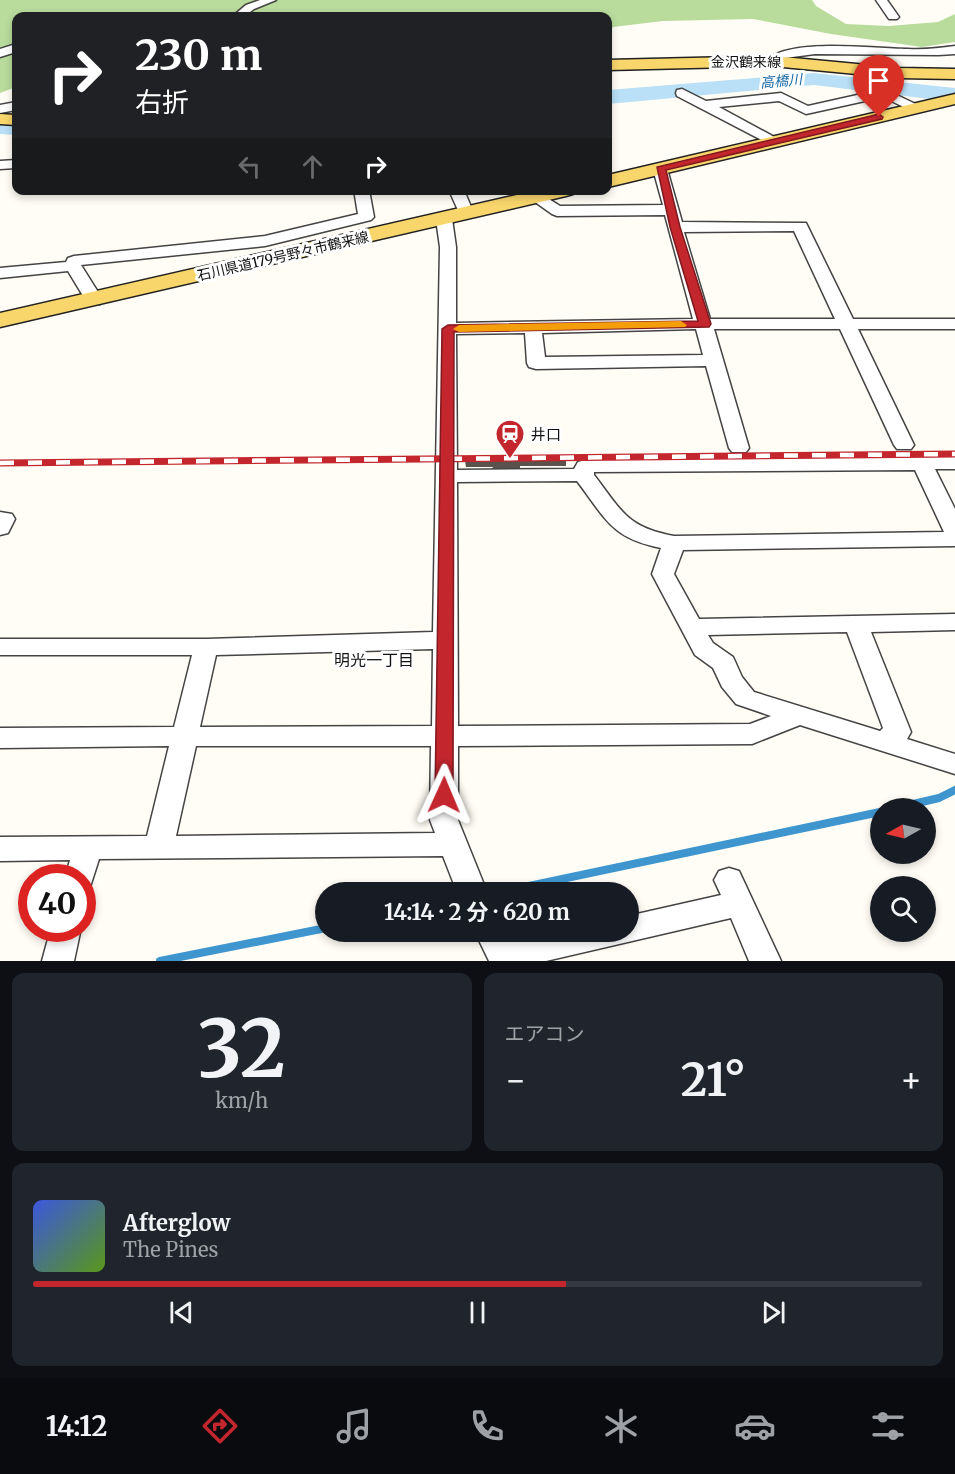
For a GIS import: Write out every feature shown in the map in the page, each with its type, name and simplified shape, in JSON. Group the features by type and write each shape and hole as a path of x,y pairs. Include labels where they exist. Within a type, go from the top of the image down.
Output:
{"main road":[{"name":"金沢鶴来線","path":"612,65 772,61 899,74 955,74"},
{"path":"612,180 955,99"},
{"name":"石川県道179号野々市鶴来線","path":"0,320 545,195"}],"street":[{"path":"243,12 250,7 271,0"},
{"path":"881,0 893,17"},
{"path":"772,61 786,53 808,51 912,53 955,50"},
{"path":"808,51 826,66"},
{"path":"682,93 773,142"},
{"path":"704,105 781,97 806,110 884,93 917,108"},
{"path":"660,169 739,448"},
{"path":"73,266 74,261 265,241 366,217 362,195"},
{"path":"373,195 375,208"},
{"path":"458,195 466,214"},
{"path":"536,197 557,211 800,226 849,324 904,445"},
{"path":"444,219 448,247 444,820 451,844 468,882"},
{"path":"0,273 73,266"},
{"path":"73,266 94,300"},
{"path":"448,329 705,324 955,324"},
{"path":"533,327 536,363 714,360"},
{"path":"922,463 955,532"},
{"path":"583,475 585,466 955,463"},
{"path":"445,476 583,475"},
{"path":"583,475 624,526 642,537 674,543 955,539"},
{"path":"0,519 4,519 0,528"},
{"path":"674,543 663,574 704,649 724,663 731,681 745,698 955,764"},
{"path":"692,627 955,622"},
{"path":"856,624 898,732 883,741"},
{"path":"0,647 206,647 444,640"},
{"path":"159,847 206,647"},
{"path":"0,738 185,736 445,738 752,734 799,715"},
{"path":"0,849 451,844"},
{"path":"84,864 88,848"},
{"path":"639,925 734,892 765,961"},
{"path":"58,961 63,942"},
{"path":"500,950 552,942"}],"green space":[{"path":"0,0 812,0 816,6 846,24 889,26 938,22 955,14 955,42 922,47 831,34 753,19 663,21 613,27 612,29 612,12 12,12 12,88 0,93"}],"building":[{"path":"465,461 566,461 566,466 520,466 520,468 492,469 493,467 466,467"}],"waterway":[{"name":"高橋川","path":"612,97 814,79 955,95"},
{"name":"高橋川","path":"0,127 12,128"},
{"path":"936,799 955,790"},
{"path":"548,882 870,814"},
{"path":"160,961 315,930"}],"railway":[{"path":"0,463 955,454"}],"slow traffic":[{"path":"459,329 681,325"}],"place":[{"name":"井口","path":"510,460"}],"district":[{"name":"明光一丁目","path":"374,660"}],"route":[{"path":"444,795 448,329 705,324 660,169 879,117"}]}
